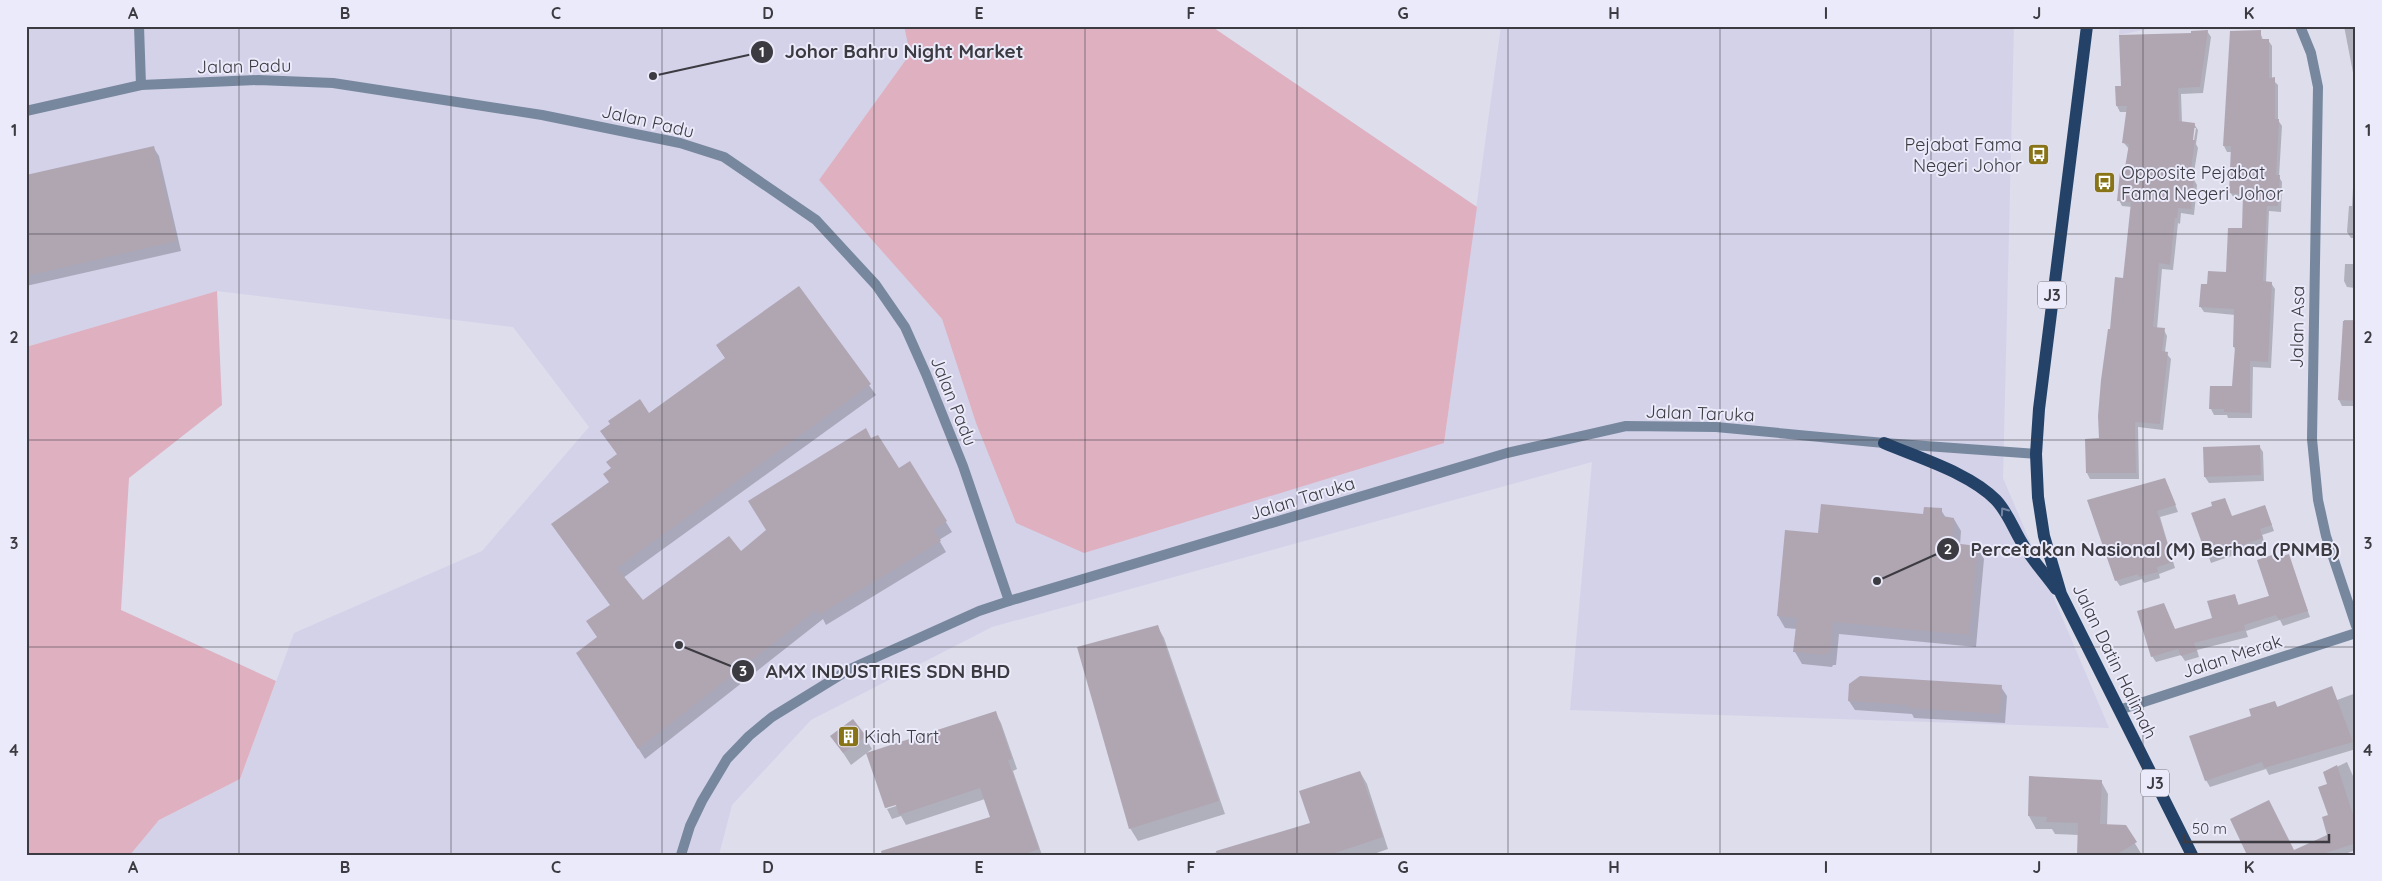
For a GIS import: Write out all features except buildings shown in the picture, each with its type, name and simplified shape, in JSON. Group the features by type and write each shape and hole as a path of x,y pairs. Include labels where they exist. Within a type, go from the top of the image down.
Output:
{"main road":[{"name":"Jalan Datin Halimah","path":"2087,26 2044,358 2036,454 2038,498 2044,536 2061,594 2192,855"},
{"path":"1884,443 1962,477 1984,489 1997,501 2008,516 2023,546 2061,594"}],"street":[{"path":"139,26 141,85"},
{"name":"Jalan Asa","path":"2300,26 2311,53 2318,87 2312,439 2318,500 2326,536 2356,626"},
{"name":"Jalan Padu","path":"26,110 141,85 258,80 333,83 542,115 680,143 724,157 816,220 876,285 905,327 963,466 1009,601"},
{"name":"Jalan Taruka","path":"680,855 690,826 702,801 727,759 749,736 772,717 850,669 979,611 1009,601 1507,453 1626,426 1716,427 1884,443 2036,454"},
{"name":"Jalan Merak","path":"2119,710 2356,633"}],"shaded area":[{"path":"26,26 904,26 910,54 819,180 942,319 976,423 1016,523 1444,443 1501,26 2014,26 2003,478 2109,728 1570,710 1592,462 992,627 811,720 732,805 719,855 130,855 159,820 240,779 294,633 482,551 589,427 513,327 217,291 26,347"},
{"path":"904,26 1211,26 1477,207 1444,443 1084,553 1016,523 976,423 942,319 819,180 910,54"},
{"path":"2120,26 2162,26 2119,35"},
{"path":"217,291 222,405 129,478 121,610 276,681 240,779 159,820 130,855 26,855 26,347"}],"place":[{"name":"Johor Bahru Night Market","path":"653,76"},
{"name":"Pejabat Fama Negeri Johor","path":"2038,154"},
{"name":"Opposite Pejabat Fama Negeri Johor","path":"2105,182"},
{"name":"Percetakan Nasional (M) Berhad (PNMB)","path":"1877,581"},
{"name":"AMX INDUSTRIES SDN BHD","path":"679,645"},
{"name":"Kiah Tart","path":"848,736"}]}
